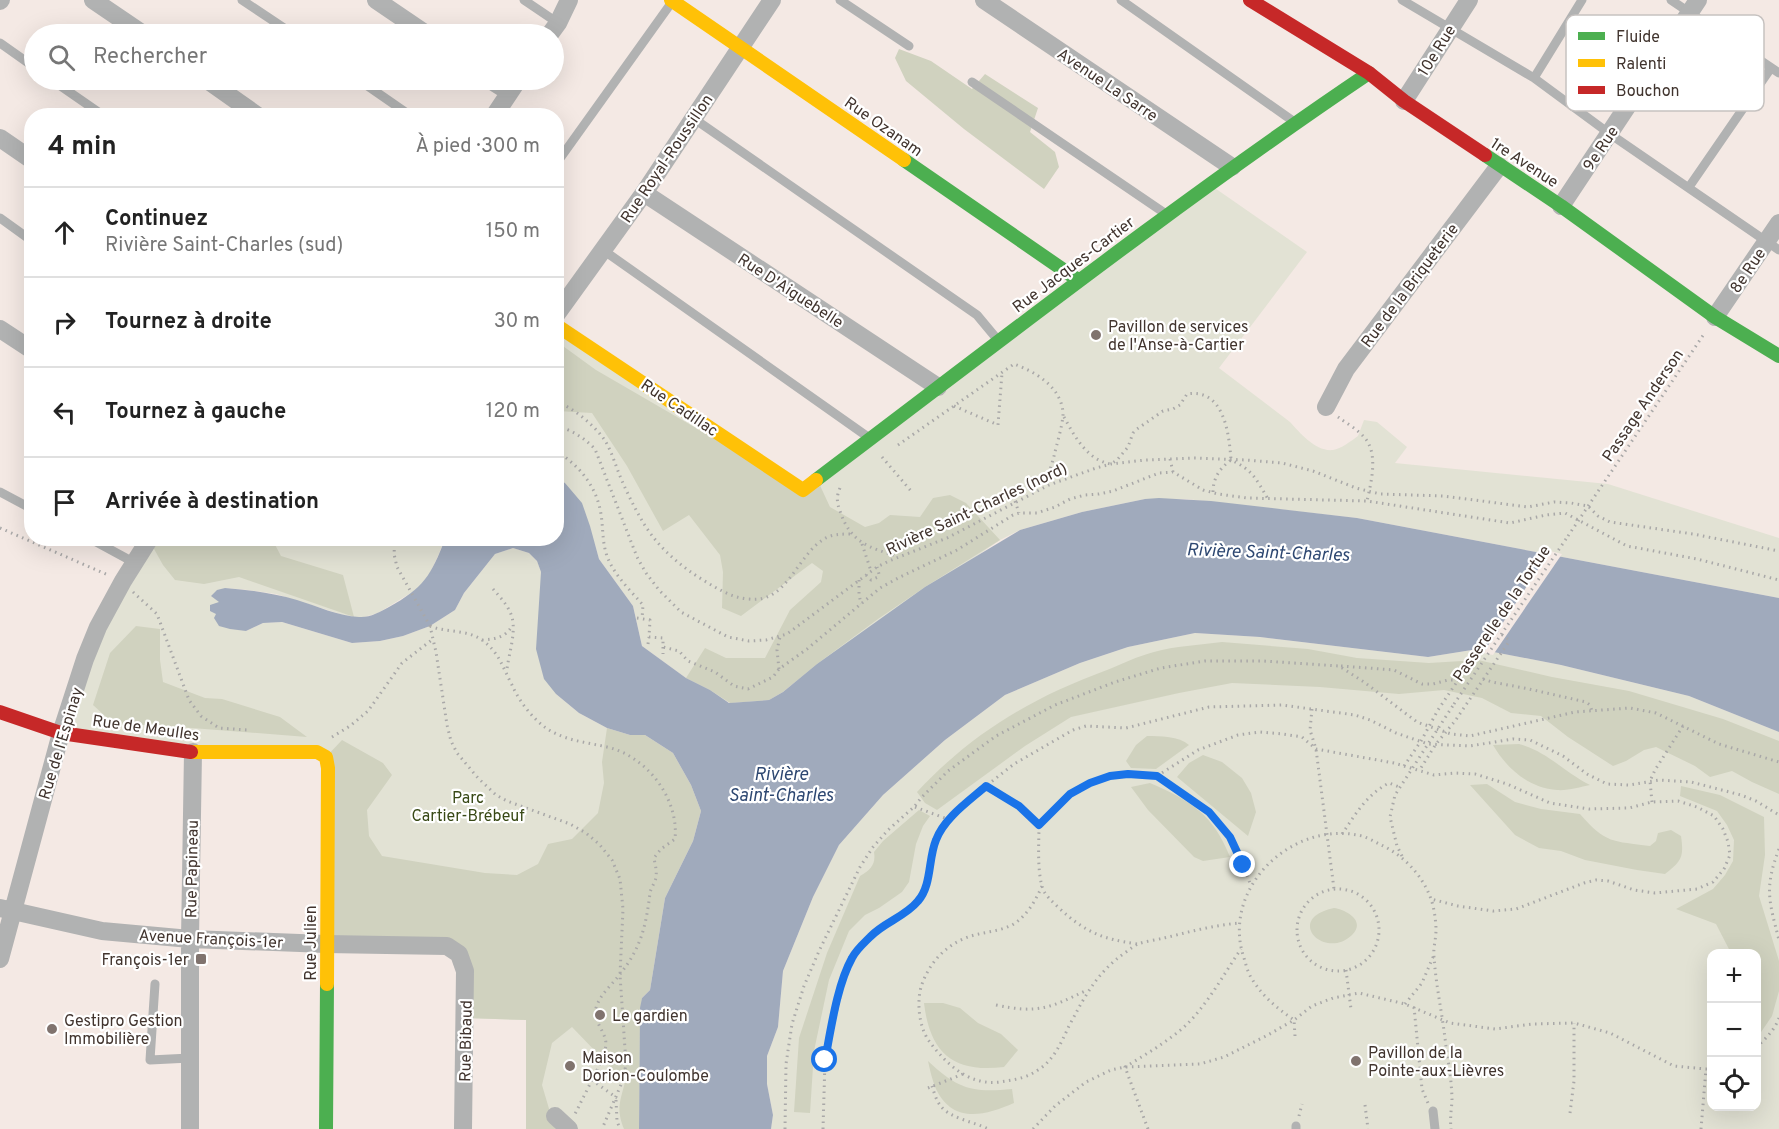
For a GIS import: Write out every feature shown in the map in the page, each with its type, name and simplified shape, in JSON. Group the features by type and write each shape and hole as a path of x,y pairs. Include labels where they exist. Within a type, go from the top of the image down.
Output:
{"street":[{"path":"376,0 411,24"},
{"path":"557,24 569,0"},
{"name":"Rue Royal-Roussillon","path":"564,304 644,193 772,0"},
{"name":"Avenue La Sarre","path":"984,0 1232,167"},
{"name":"1re Avenue","path":"1250,0 1369,74 1404,101 1561,206 1716,317 1779,356"},
{"name":"10e Rue","path":"1404,101 1469,0"},
{"name":"Rue Ozanam","path":"672,1 1078,280"},
{"path":"106,3 130,24"},
{"name":"Rue Jacques-Cartier","path":"803,490 1078,280 1295,122 1369,74"},
{"path":"221,90 247,108"},
{"path":"499,108 510,90"},
{"name":"9e Rue","path":"1561,206 1625,111"},
{"path":"0,138 24,154"},
{"name":"Rue de la Briqueterie","path":"1326,407 1346,369 1499,166"},
{"name":"Rue D'Aiguebelle","path":"644,193 938,387"},
{"name":"8e Rue","path":"1716,317 1773,245 1779,223"},
{"path":"0,329 24,345"},
{"name":"Rue Cadillac","path":"564,330 803,490"},
{"name":"Rue de l'Espinay","path":"0,959 6,910 85,659 98,627 145,546"},
{"name":"Rue de Meulles","path":"0,712 61,733 193,753 317,752 326,757"},
{"name":"Rue Papineau","path":"190,1129 193,753"},
{"name":"Rue Julien","path":"326,757 328,768 326,1129"},
{"name":"Avenue François-1er","path":"6,910 102,931 190,939 447,946 459,954"},
{"name":"Rue Bibaud","path":"459,954 465,971 464,1129"}],"lane":[{"path":"242,0 277,24"},
{"path":"524,0 549,24"},
{"path":"840,0 909,46"},
{"path":"1121,0 1295,122"},
{"path":"1402,0 1534,78 1566,102"},
{"path":"1573,15 1582,0"},
{"path":"1671,0 1694,6"},
{"path":"564,153 672,1"},
{"path":"1534,78 1566,26"},
{"path":"0,43 24,60"},
{"path":"1764,85 1775,70"},
{"path":"972,82 1167,215"},
{"path":"66,90 92,108"},
{"path":"373,90 399,108"},
{"path":"1579,111 1773,245"},
{"path":"1689,187 1745,111"},
{"path":"693,118 977,315 999,341"},
{"path":"0,218 24,235"},
{"path":"603,250 870,439"},
{"path":"0,492 24,505"},
{"path":"103,546 135,563"},
{"path":"155,984 150,1060 190,1058"},
{"path":"1433,1111 1435,1129"}],"path":[{"name":"Passage Anderson","path":"1579,519 1716,317"},
{"path":"891,450 1014,364 1047,382 1056,393 1063,416 1073,434 1087,452 1102,463 1111,464 1117,460 1128,447 1137,429 1163,411 1180,405 1187,394 1198,392 1208,396 1217,406 1228,428 1231,460"},
{"path":"954,406 998,425 1002,372"},
{"path":"564,404 586,420 601,435 634,506 659,545 678,563 727,594 750,600 766,598 782,586 797,570 810,550 836,534 851,534"},
{"path":"1326,407 1367,440 1372,452 1373,464 1367,501"},
{"path":"1049,484 1049,473 1063,416"},
{"name":"Rivière Saint-Charles (nord)","path":"564,428 584,438 595,448 637,557 658,590 681,612 728,637 749,641 766,640 787,634 877,567 947,538 1049,484 1111,464 1145,460 1231,460 1282,463 1380,494 1443,496 1528,507 1554,502 1571,503 1588,506 1598,516 1611,522 1693,534 1779,551"},
{"path":"564,455 582,473 593,490 599,505 607,555 621,579 643,605 642,619"},
{"path":"882,457 911,491"},
{"path":"1170,459 1173,472"},
{"path":"1213,493 1218,473 1231,460"},
{"path":"1231,460 1253,474 1268,499"},
{"path":"663,647 679,651 688,661 715,672 734,686 748,689 773,677 779,669 807,649 880,588 957,549 1013,515 1037,513 1070,499 1113,491 1159,473 1173,472 1203,490 1213,493 1268,499 1367,501 1510,523 1565,513 1627,546 1697,559 1779,580"},
{"path":"840,488 837,494 838,505 845,526 851,534 861,543 899,557"},
{"path":"1015,501 1019,513"},
{"name":"Passerelle de la Tortue","path":"1403,859 1397,846 1390,817 1395,795 1579,519"},
{"path":"0,528 24,538"},
{"path":"861,543 871,571"},
{"path":"42,546 123,581 157,614 189,700 201,716 219,728 248,730"},
{"path":"394,546 397,567 430,626 447,725 451,741 462,762 496,795 586,832 612,860 620,879 623,909 620,975 626,1064 615,1108 620,1129"},
{"path":"866,575 871,580 878,577 877,567"},
{"path":"859,580 858,594 861,604"},
{"path":"492,589 512,615 513,625 507,671"},
{"path":"637,618 650,620 648,644"},
{"path":"482,639 492,639 507,634 513,625"},
{"path":"430,626 440,630 470,634 482,639 494,650 524,704 546,728 574,742 613,749 637,762 656,779 673,811 675,839 661,849 654,858 656,878 650,890 646,922 634,954 596,1005 595,1012 605,1038 604,1056 592,1081 564,1124"},
{"path":"1404,766 1458,680 1494,629 1508,639 1508,643 1419,771"},
{"path":"649,637 663,638 663,654"},
{"path":"779,669 777,650 780,637"},
{"path":"324,735 333,737 368,711 402,663 433,638"},
{"path":"785,1129 786,1064 792,1024 804,986 860,867 888,830 914,807 948,771 996,736 1055,705 1115,682 1161,668 1205,661 1263,661 1394,670 1422,684 1458,680"},
{"path":"1339,666 1417,722 1451,734 1470,736 1566,714 1630,708 1656,713 1719,744 1779,762"},
{"path":"1483,678 1492,682 1586,702 1592,711"},
{"path":"823,1129 825,1060 845,976 853,957 871,936 918,902 924,890 937,837 950,820 986,786 1014,764 1073,730 1086,726 1126,728 1209,707 1282,705 1355,715 1428,744 1470,746 1513,739 1530,740 1563,756 1587,774 1607,784 1629,785 1674,780 1691,782 1741,795 1764,805 1779,815"},
{"path":"1312,709 1310,730 1316,749 1334,889"},
{"path":"1652,802 1650,781 1683,726"},
{"path":"1157,776 1198,750 1238,735 1260,732 1283,734 1302,737 1316,749 1404,766 1434,775 1475,774 1507,784 1550,803 1589,809 1629,808 1652,802 1678,801 1714,816 1728,842 1730,855 1724,869 1713,882 1697,889 1655,893 1596,880 1515,909 1493,911 1431,899"},
{"path":"1240,923 1217,925 1137,944 1114,941 1090,933 1048,898 1042,886 1039,825 1070,794 1090,783 1110,776 1128,774 1157,776 1209,812 1230,837 1251,886"},
{"path":"1342,834 1357,812 1378,790 1389,783 1400,787"},
{"path":"986,786 1019,806 1039,825"},
{"path":"914,807 950,820"},
{"path":"1294,1020 1269,1002 1251,978 1241,949 1240,923 1251,886 1264,867 1282,851 1303,840 1342,834 1364,837 1389,848 1403,859 1421,879 1431,899 1436,927 1433,956 1452,1100 1451,1129"},
{"path":"1779,849 1769,880 1769,904 1779,940"},
{"path":"1042,886 1029,911 1014,924 998,931 968,938 945,949 930,966 921,987 919,1009 924,1034 939,1055 963,1074 976,1081 989,1083 1020,1079 1038,1071 1056,1052 1089,989 1110,963 1137,944"},
{"path":"1334,889 1347,890 1360,895 1371,905 1377,917 1379,930 1377,944 1370,956 1359,965 1346,970 1333,971 1309,960 1301,949 1297,937 1297,923 1310,900 1321,892 1334,889"},
{"path":"1125,1067 1166,1042 1185,1026 1200,1009 1241,949"},
{"path":"1405,1004 1422,983 1433,956"},
{"path":"1346,970 1351,1009"},
{"path":"996,1005 1021,1010 1037,1010 1062,1002 1089,989"},
{"path":"1033,1129 1055,1106 1086,1082 1111,1070 1125,1067 1200,1064 1224,1057 1294,1020 1312,1006 1333,998 1359,993 1405,1004 1450,1023 1495,1029 1532,1024 1574,1023 1610,1033 1674,1066 1706,1069 1701,1129"},
{"path":"1414,1007 1422,1089"},
{"path":"1761,1043 1779,1018"},
{"path":"1294,1020 1295,1036"},
{"path":"1570,1113 1574,1081 1574,1023"},
{"path":"1125,1067 1148,1129"},
{"path":"582,1073 617,1098"},
{"path":"963,1074 930,1087 944,1110 988,1129"},
{"path":"602,1129 617,1098"},
{"path":"1365,1105 1368,1129"}],"green space":[{"path":"899,49 931,61 972,89 985,74 1038,108 1030,132 1055,152 1059,167 1044,189 964,129 906,81 895,58"},
{"path":"1209,184 1307,252 1219,368 1290,422 1309,441 1321,448 1333,450 1358,436 1364,420 1377,422 1407,447 1395,463 1608,484 1779,538 1779,598 1357,518 1186,499 1145,499 1082,512 1020,530 1000,540 769,700 730,703 686,678 642,646 633,606 599,559 595,545 564,482 564,330 803,490"},
{"path":"564,347 596,370 803,490 817,479 830,507 865,527 879,523 890,515 920,517 933,498 950,495 966,503 1000,540 878,619 783,692 769,700 730,703 686,678 705,648 726,658 765,658 790,610 821,582 823,571 812,563 741,616 722,608 723,572 720,555 689,515 663,531 627,466 592,413 564,411"},
{"name":"Parc Cartier-Brébeuf","path":"146,546 442,546 429,575 419,588 378,613 361,618 343,615 276,594 225,588 212,596 220,602 216,614 246,631 263,623 282,622 352,643 380,641 403,636 430,626 455,610 464,593 495,554 513,548 529,553 537,561 541,572 556,694 579,713 607,728 642,998 639,1129 526,1129 526,1020 465,1018 459,954 326,944 326,757 61,733 85,659"},
{"path":"152,546 276,546 281,556 343,575 354,617 239,577 204,584 175,580"},
{"path":"136,626 160,629 163,682 205,698 222,699 280,717 307,737 153,725 115,725 93,705 110,653"},
{"path":"1195,633 1260,637 1428,657 1478,649 1561,665 1689,696 1779,732 1779,1129 771,1129 773,1115 767,1084 767,1056 778,1027 783,971 813,897 839,845 883,795 945,740 1005,695 1080,663 1128,647"},
{"path":"1222,642 1308,649 1357,658 1429,663 1478,660 1629,691 1723,719 1779,741 1779,794 1732,771 1710,777 1695,766 1656,747 1644,750 1613,766 1568,737 1541,716 1511,713 1482,698 1444,690 1399,694 1232,683 1071,717 1025,746 937,810 925,803 917,792 959,752 1004,719 1028,705 1079,681 1148,654 1179,647"},
{"path":"607,728 630,735 645,735 673,753 691,785 701,811 693,841 665,898 650,990 642,998 639,1129 624,1129 620,1116 625,1082 572,1027 552,1043 542,1085 555,1129 526,1129 526,1020 465,1018 459,954 326,944 326,757 342,740 383,763 392,775 367,810 369,836 382,856 485,873 517,875 538,864 548,844 572,839 598,813 604,783 602,762"},
{"path":"1147,736 1175,738 1189,745 1156,769 1131,768 1126,761 1136,745"},
{"path":"1519,744 1539,752 1590,785 1557,790 1537,786 1528,781 1505,762 1493,745"},
{"path":"1203,755 1222,762 1242,778 1251,793 1256,812 1248,836 1177,777 1189,763"},
{"path":"1150,783 1189,803 1208,819 1230,857 1203,861 1194,857 1148,810 1131,787"},
{"path":"1487,784 1515,802 1541,809 1580,814 1597,831 1618,842 1650,846 1656,841 1658,833 1671,830 1681,836 1681,858 1665,874 1585,860 1561,851 1539,848 1515,835 1470,785"},
{"path":"1681,786 1720,795 1764,817 1765,855 1759,896 1779,961 1779,991 1772,1016 1761,1032 1761,949 1729,949 1716,924 1676,909 1713,889 1725,875 1733,861 1734,840 1717,811 1680,796"},
{"path":"919,810 930,816 916,844 909,882 902,892 865,915 849,931 829,980 814,1051 810,1113 794,1112 799,1038 827,953 860,876 870,869 873,863 874,852 883,841"},
{"path":"1334,908 1353,917 1357,925 1356,930 1341,942 1321,941 1310,928 1312,921 1319,913"},
{"path":"924,1003 943,1003 960,1008 978,1023 1001,1034 1018,1050 1004,1067 971,1067 958,1063 939,1047 932,1035"},
{"path":"928,1061 948,1078 966,1087 986,1090 1012,1089 1014,1103 981,1114 960,1112 951,1108 936,1089"}],"water":[{"name":"Rivière Saint-Charles","path":"564,482 582,503 599,559 633,606 642,646 686,678 729,703 769,700 783,692 817,664 925,587 1020,530 1082,512 1159,498 1211,501 1357,518 1779,598 1779,732 1689,696 1561,665 1478,649 1428,657 1260,637 1195,633 1128,647 1080,663 1005,695 945,740 883,795 839,845 813,897 783,971 778,1027 767,1056 767,1084 773,1115 771,1129 639,1129 640,1008 642,998 650,990 665,898 693,841 701,811 691,785 673,753 645,735 630,735 607,728 579,713 556,694 544,679 536,649 541,572 537,561 529,553 513,548 495,554 464,593 455,610 430,626 403,636 380,641 352,643 282,622 263,623 246,631 230,629 219,626 214,618 216,614 210,611 210,605 219,602 211,596 217,590 225,588 279,595 335,613 363,617 386,609 410,594 424,580 442,546 564,546"}],"pier":[{"path":"1550,551 1562,554 1493,655 1483,653"}],"traffic: fast":[{"path":"816,480 1021,324 1228,171 1369,73"},
{"path":"1485,155 1561,206 1715,317 1779,356"},
{"path":"904,160 1078,280"},
{"path":"326,1129 327,984"}],"traffic: slow":[{"path":"671,0 904,160"},
{"path":"564,330 803,490 816,480"},
{"path":"191,752 317,752 326,757 328,768 327,984"}],"traffic: jam":[{"path":"1250,0 1369,73 1404,101 1485,155"},
{"path":"0,712 61,733 191,752"}],"place":[{"name":"Pavillon de services de l'Anse-à-Cartier","path":"1096,335"},
{"name":"François-1er","path":"201,959"},
{"name":"Le gardien","path":"600,1015"},
{"name":"Gestipro Gestion Immobilière","path":"52,1029"},
{"name":"Pavillon de la Pointe-aux-Lièvres","path":"1356,1061"},
{"name":"Maison Dorion-Coulombe","path":"570,1066"}],"route":[{"path":"825,1060 845,976 853,957 871,936 918,902 928,877 932,851 937,837 950,820 986,786 1019,806 1039,825 1070,794 1090,783 1110,776 1128,774 1157,776 1209,812 1230,837 1243,865"}]}
